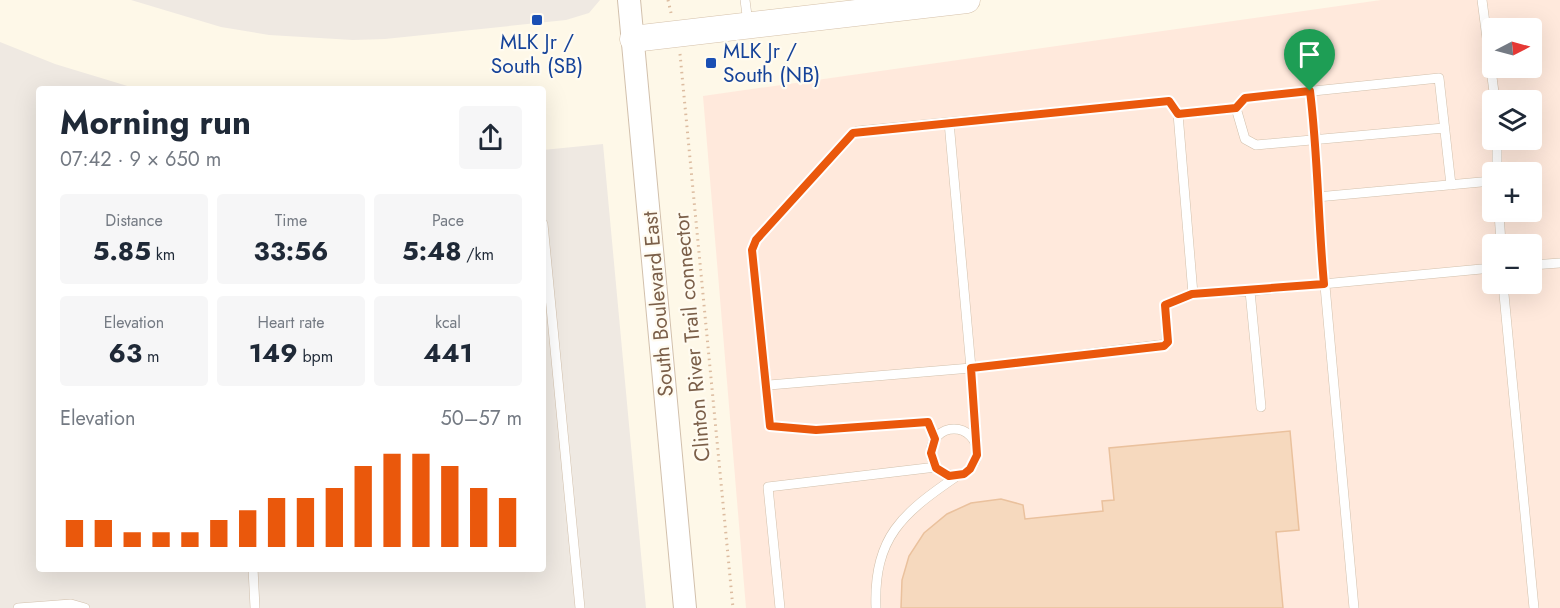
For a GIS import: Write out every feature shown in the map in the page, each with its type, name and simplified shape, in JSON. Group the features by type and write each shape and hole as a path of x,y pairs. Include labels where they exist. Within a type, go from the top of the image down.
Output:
{"main road":[{"path":"633,39 967,0"}],"street":[{"name":"South Boulevard East","path":"629,0 686,608"}],"lane":[{"path":"745,0 748,26"},
{"path":"1482,0 1494,90"},
{"path":"1178,114 1236,108 1245,98 1439,78 1451,185"},
{"path":"1310,91 1316,140 1317,197 1324,284 1354,608"},
{"path":"935,439 928,422 816,430 770,426 752,250 756,240 853,133 1169,101 1178,114 1192,294"},
{"path":"1236,108 1245,139 1256,145 1444,128"},
{"path":"780,608 768,487 936,468 949,476 957,476 964,474 975,463 977,447 971,368 949,122"},
{"path":"1317,197 1482,182"},
{"path":"546,255 580,608"},
{"path":"1542,264 1560,263"},
{"path":"766,382 772,386 971,368 1164,346 1168,342 1165,305 1192,294 1250,291 1482,269"},
{"path":"1250,291 1261,407"},
{"path":"1504,294 1534,608"},
{"path":"936,468 931,453 935,439 940,433 955,429 969,434 977,447"},
{"path":"876,608 877,573 886,542 905,514 957,476"},
{"path":"253,572 255,608"},
{"path":"18,608 71,604 85,608"}],"path":[{"name":"Clinton River Trail connector","path":"682,63 733,608"}],"shaded area":[{"path":"131,0 600,0 589,13 566,20 385,39 353,40 269,35 221,27"},
{"path":"1381,0 1560,0 1560,608 746,608 703,96"},
{"path":"0,42 55,64 127,86 36,86 36,572 546,572 546,150 603,144 646,608 0,608"}],"building":[{"path":"1290,431 1299,530 1276,532 1283,608 901,608 902,580 909,556 924,533 947,514 971,503 1001,499 1023,505 1025,519 1103,511 1102,501 1114,500 1109,448"}],"place":[{"name":"MLK Jr / South (SB)","path":"537,20"},
{"name":"MLK Jr / South (NB)","path":"711,63"}],"route":[{"path":"1310,91 1316,140 1317,197 1324,284 1192,294 1165,305 1168,342 1164,346 971,368 977,455 970,469 957,476 949,476 942,472 932,461 931,453 935,439 928,422 816,430 770,426 752,250 756,240 853,133 1169,101 1178,114 1236,108 1245,98 1310,91"}]}
